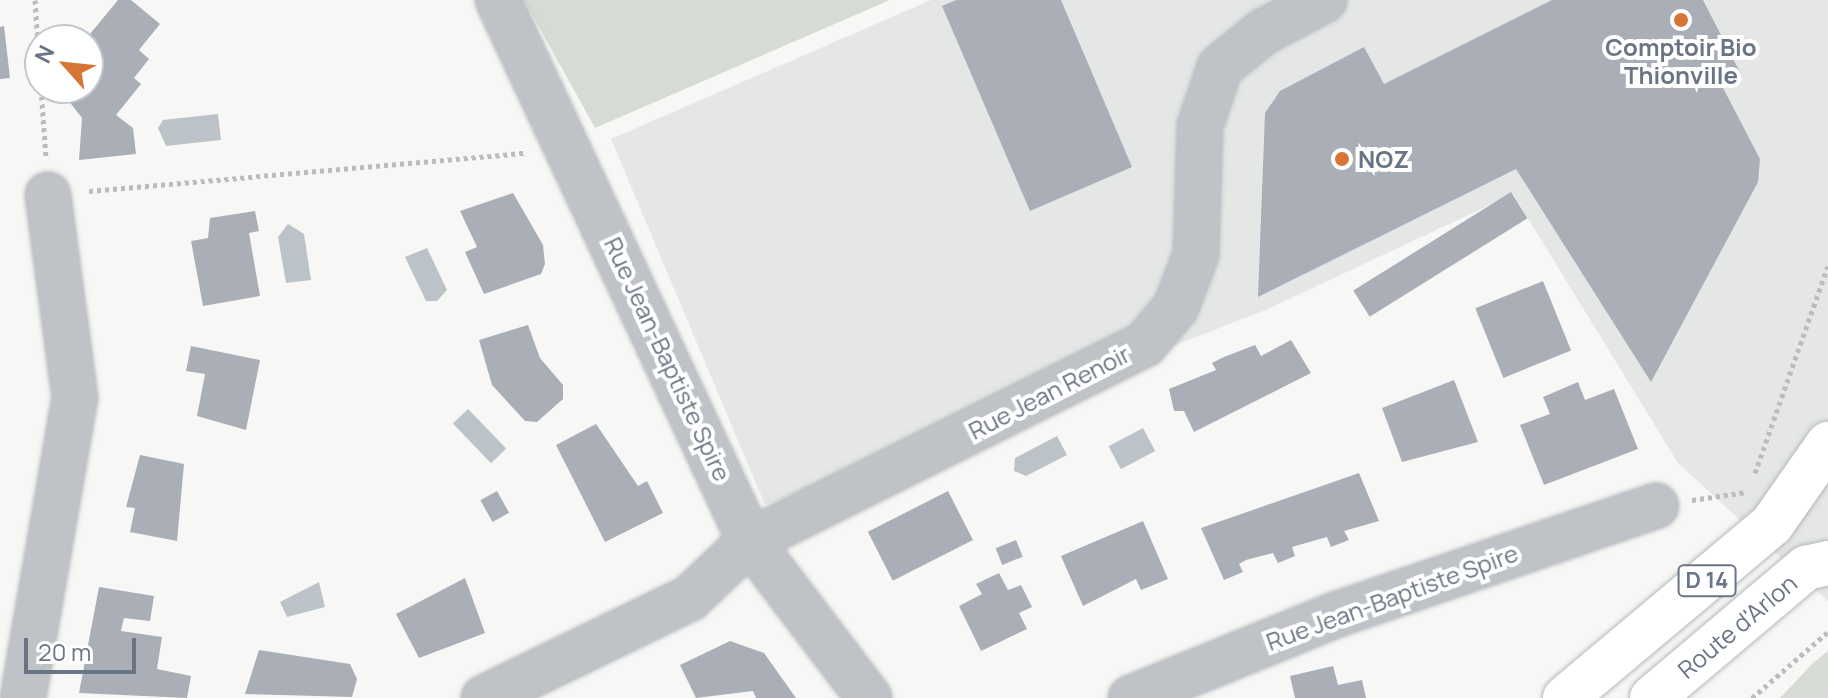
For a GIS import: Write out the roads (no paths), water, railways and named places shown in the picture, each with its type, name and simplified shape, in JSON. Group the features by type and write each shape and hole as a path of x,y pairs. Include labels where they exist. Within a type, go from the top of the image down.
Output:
{"main road":[{"name":"D 14","path":"1565,698 1772,524 1828,444"},
{"name":"Route d'Arlon","path":"1652,698 1806,568 1828,563"}],"street":[{"name":"Rue Jean-Baptiste Spire","path":"498,0 571,149 750,541 869,698"},
{"name":"Rue Jean Renoir","path":"484,698 690,598 750,541 1145,344 1176,307 1196,254 1200,126 1220,67 1263,32 1324,0"},
{"path":"23,698 75,398 48,195"},
{"name":"Rue Jean-Baptiste Spire","path":"1131,698 1335,615 1656,506"}],"place":[{"name":"Comptoir Bio Thionville","path":"1681,20"},
{"name":"NOZ","path":"1342,159"}]}
